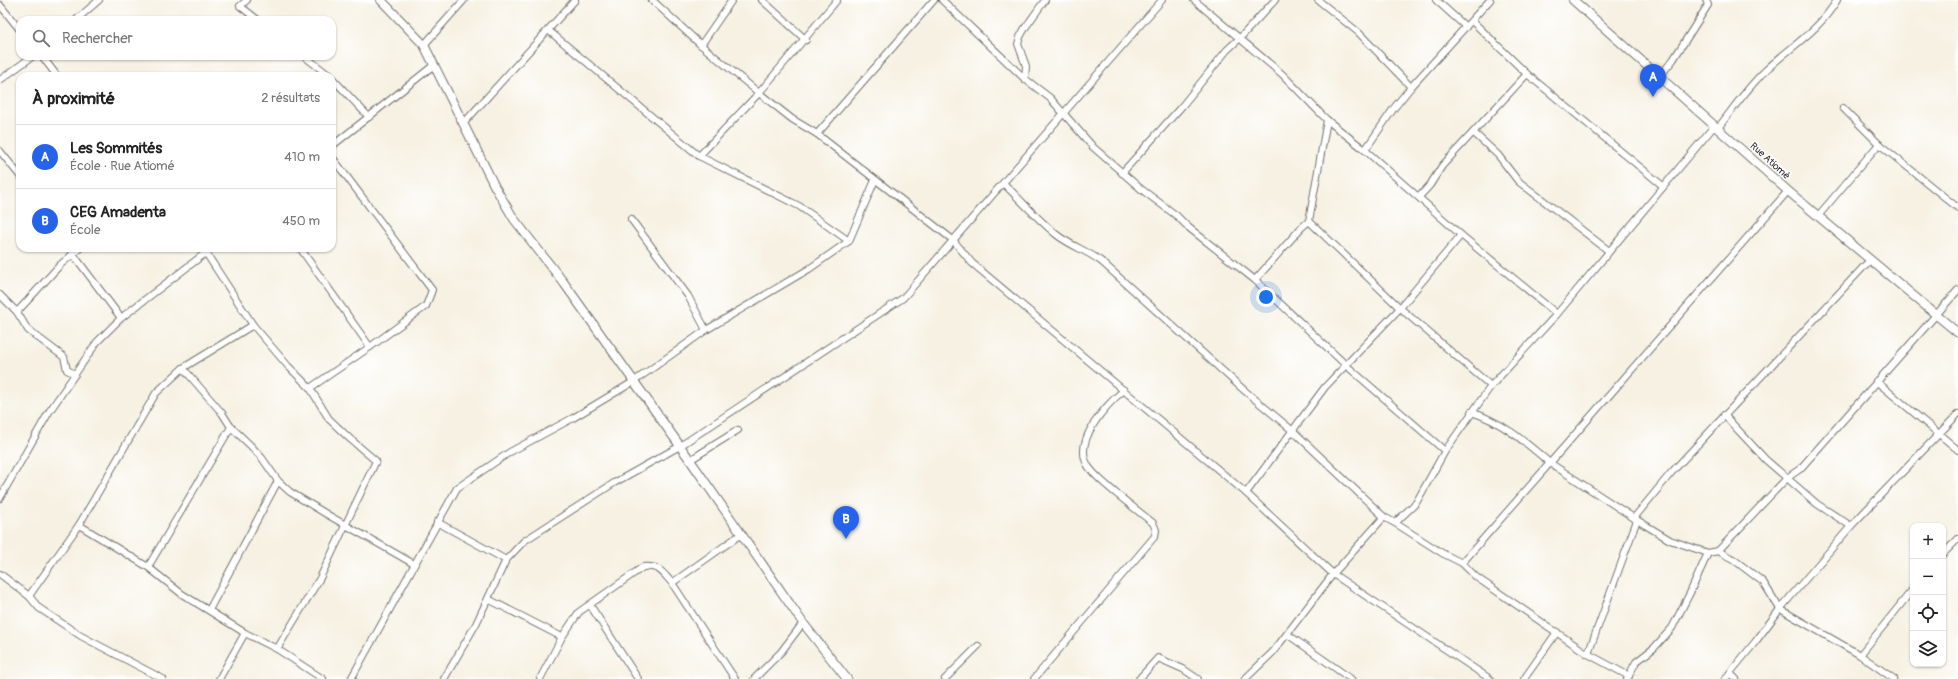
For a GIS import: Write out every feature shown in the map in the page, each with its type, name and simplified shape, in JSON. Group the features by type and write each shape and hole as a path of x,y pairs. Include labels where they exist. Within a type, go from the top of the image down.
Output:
{"street":[{"path":"81,16 99,0"},
{"path":"247,0 240,6 253,16"},
{"path":"381,0 424,45 495,187 514,219 564,283 633,382 690,460 740,535 803,623 847,679"},
{"path":"424,45 464,0"},
{"path":"463,124 575,0"},
{"path":"652,0 701,45 759,93 792,119 818,134 953,240 972,263 1246,493 1333,574 1490,679"},
{"path":"701,45 732,0"},
{"path":"762,0 806,40"},
{"path":"699,156 759,93 806,40 838,0"},
{"path":"818,134 934,0"},
{"path":"942,0 1025,79 1050,98 1083,137 1122,173 1255,280 1347,366 1445,451"},
{"path":"1025,79 1026,66 1018,44 1025,28 1045,0"},
{"path":"444,679 476,624 506,560 524,541 548,524 614,483 680,446 902,298 1004,184 1029,151 1064,114 1162,0"},
{"path":"1194,0 1282,74 1327,120 1365,150 1461,235 1557,314"},
{"path":"1122,173 1182,106 1226,50 1240,38 1275,0"},
{"path":"1318,0 1358,32 1411,87"},
{"path":"1436,0 1466,26"},
{"path":"1365,150 1394,108 1411,87 1490,0"},
{"name":"Rue Atiomé","path":"1573,0 1788,191 1958,333"},
{"path":"1395,523 1416,503 1445,451 1471,412 1491,386 1557,314 1663,186 1717,127 1756,81 1777,60 1819,25 1837,0"},
{"path":"1660,76 1673,60 1708,2"},
{"path":"0,5 16,25"},
{"path":"1472,21 1527,74 1663,186"},
{"path":"548,30 699,156 799,206 849,241"},
{"path":"0,80 28,60"},
{"path":"45,60 54,72"},
{"path":"309,60 325,72"},
{"path":"336,143 434,64"},
{"path":"1419,197 1430,185 1442,166 1527,74"},
{"path":"336,82 369,117"},
{"path":"1843,108 1879,144 1958,208"},
{"path":"1255,280 1309,221 1327,120"},
{"path":"1474,133 1498,155 1518,181 1610,251"},
{"path":"1818,216 1879,144"},
{"path":"0,151 16,171"},
{"path":"310,388 426,306 432,290 336,162"},
{"path":"351,679 457,488 471,477 633,382 706,330 809,269 849,241 875,180"},
{"path":"1004,184 1057,235 1073,245 1086,250 1102,262 1245,391 1293,431 1384,517 1462,564 1476,577 1588,654 1628,677 1636,662 1654,648 1672,628 1708,553"},
{"path":"1462,564 1788,191"},
{"path":"631,219 688,296 706,330"},
{"path":"1309,221 1400,308 1491,386"},
{"path":"1246,493 1325,387 1347,366 1400,308 1461,235"},
{"path":"17,312 72,252"},
{"path":"74,252 121,318"},
{"path":"303,252 370,347"},
{"path":"0,498 49,412 97,342 121,318 206,253 253,325 288,366 310,388 329,419 376,461 320,578 277,649"},
{"path":"1588,654 1636,519 1671,473 1870,260"},
{"path":"1471,412 1496,421 1514,433 1550,463 1670,540 1708,553 1718,551 1787,478 1800,469 1876,381 1958,290"},
{"path":"0,295 17,312 28,330 64,357 67,370 75,374"},
{"path":"29,596 79,525 156,393 183,368 253,325"},
{"path":"183,368 222,413 231,427 262,458 278,481 290,492 414,564"},
{"path":"1876,381 1958,450"},
{"path":"1034,679 1155,536 1156,530 1153,523 1096,475 1087,465 1083,453 1086,439 1097,419 1110,402 1124,390"},
{"path":"1725,679 1780,609 1851,526 1958,414"},
{"path":"1724,415 1766,460 1817,504 1851,526"},
{"path":"148,567 231,427"},
{"path":"690,460 738,430"},
{"path":"209,610 278,481"},
{"path":"1245,679 1260,665 1287,634 1333,574 1384,517"},
{"path":"437,522 506,560"},
{"path":"79,525 148,567 182,594 245,633 277,649 323,679"},
{"path":"672,583 740,535"},
{"path":"1946,551 1958,539"},
{"path":"1718,551 1733,559 1758,577 1780,609 1860,655 1894,679"},
{"path":"543,678 562,637 579,612 642,567 653,566 661,570 672,583 735,679"},
{"path":"0,574 29,596 40,608 81,636 163,679"},
{"path":"1860,655 1910,593"},
{"path":"488,599 562,637"},
{"path":"590,605 638,679"},
{"path":"754,679 781,652 803,623"},
{"path":"1524,679 1557,632"},
{"path":"218,679 245,633"},
{"path":"1287,634 1351,679"},
{"path":"950,678 978,646"},
{"path":"1139,679 1158,658 1198,679"},
{"path":"1730,673 1736,679"}],"place":[{"name":"Les Sommités","path":"1653,97"},
{"name":"CEG Amadenta","path":"846,539"}]}
